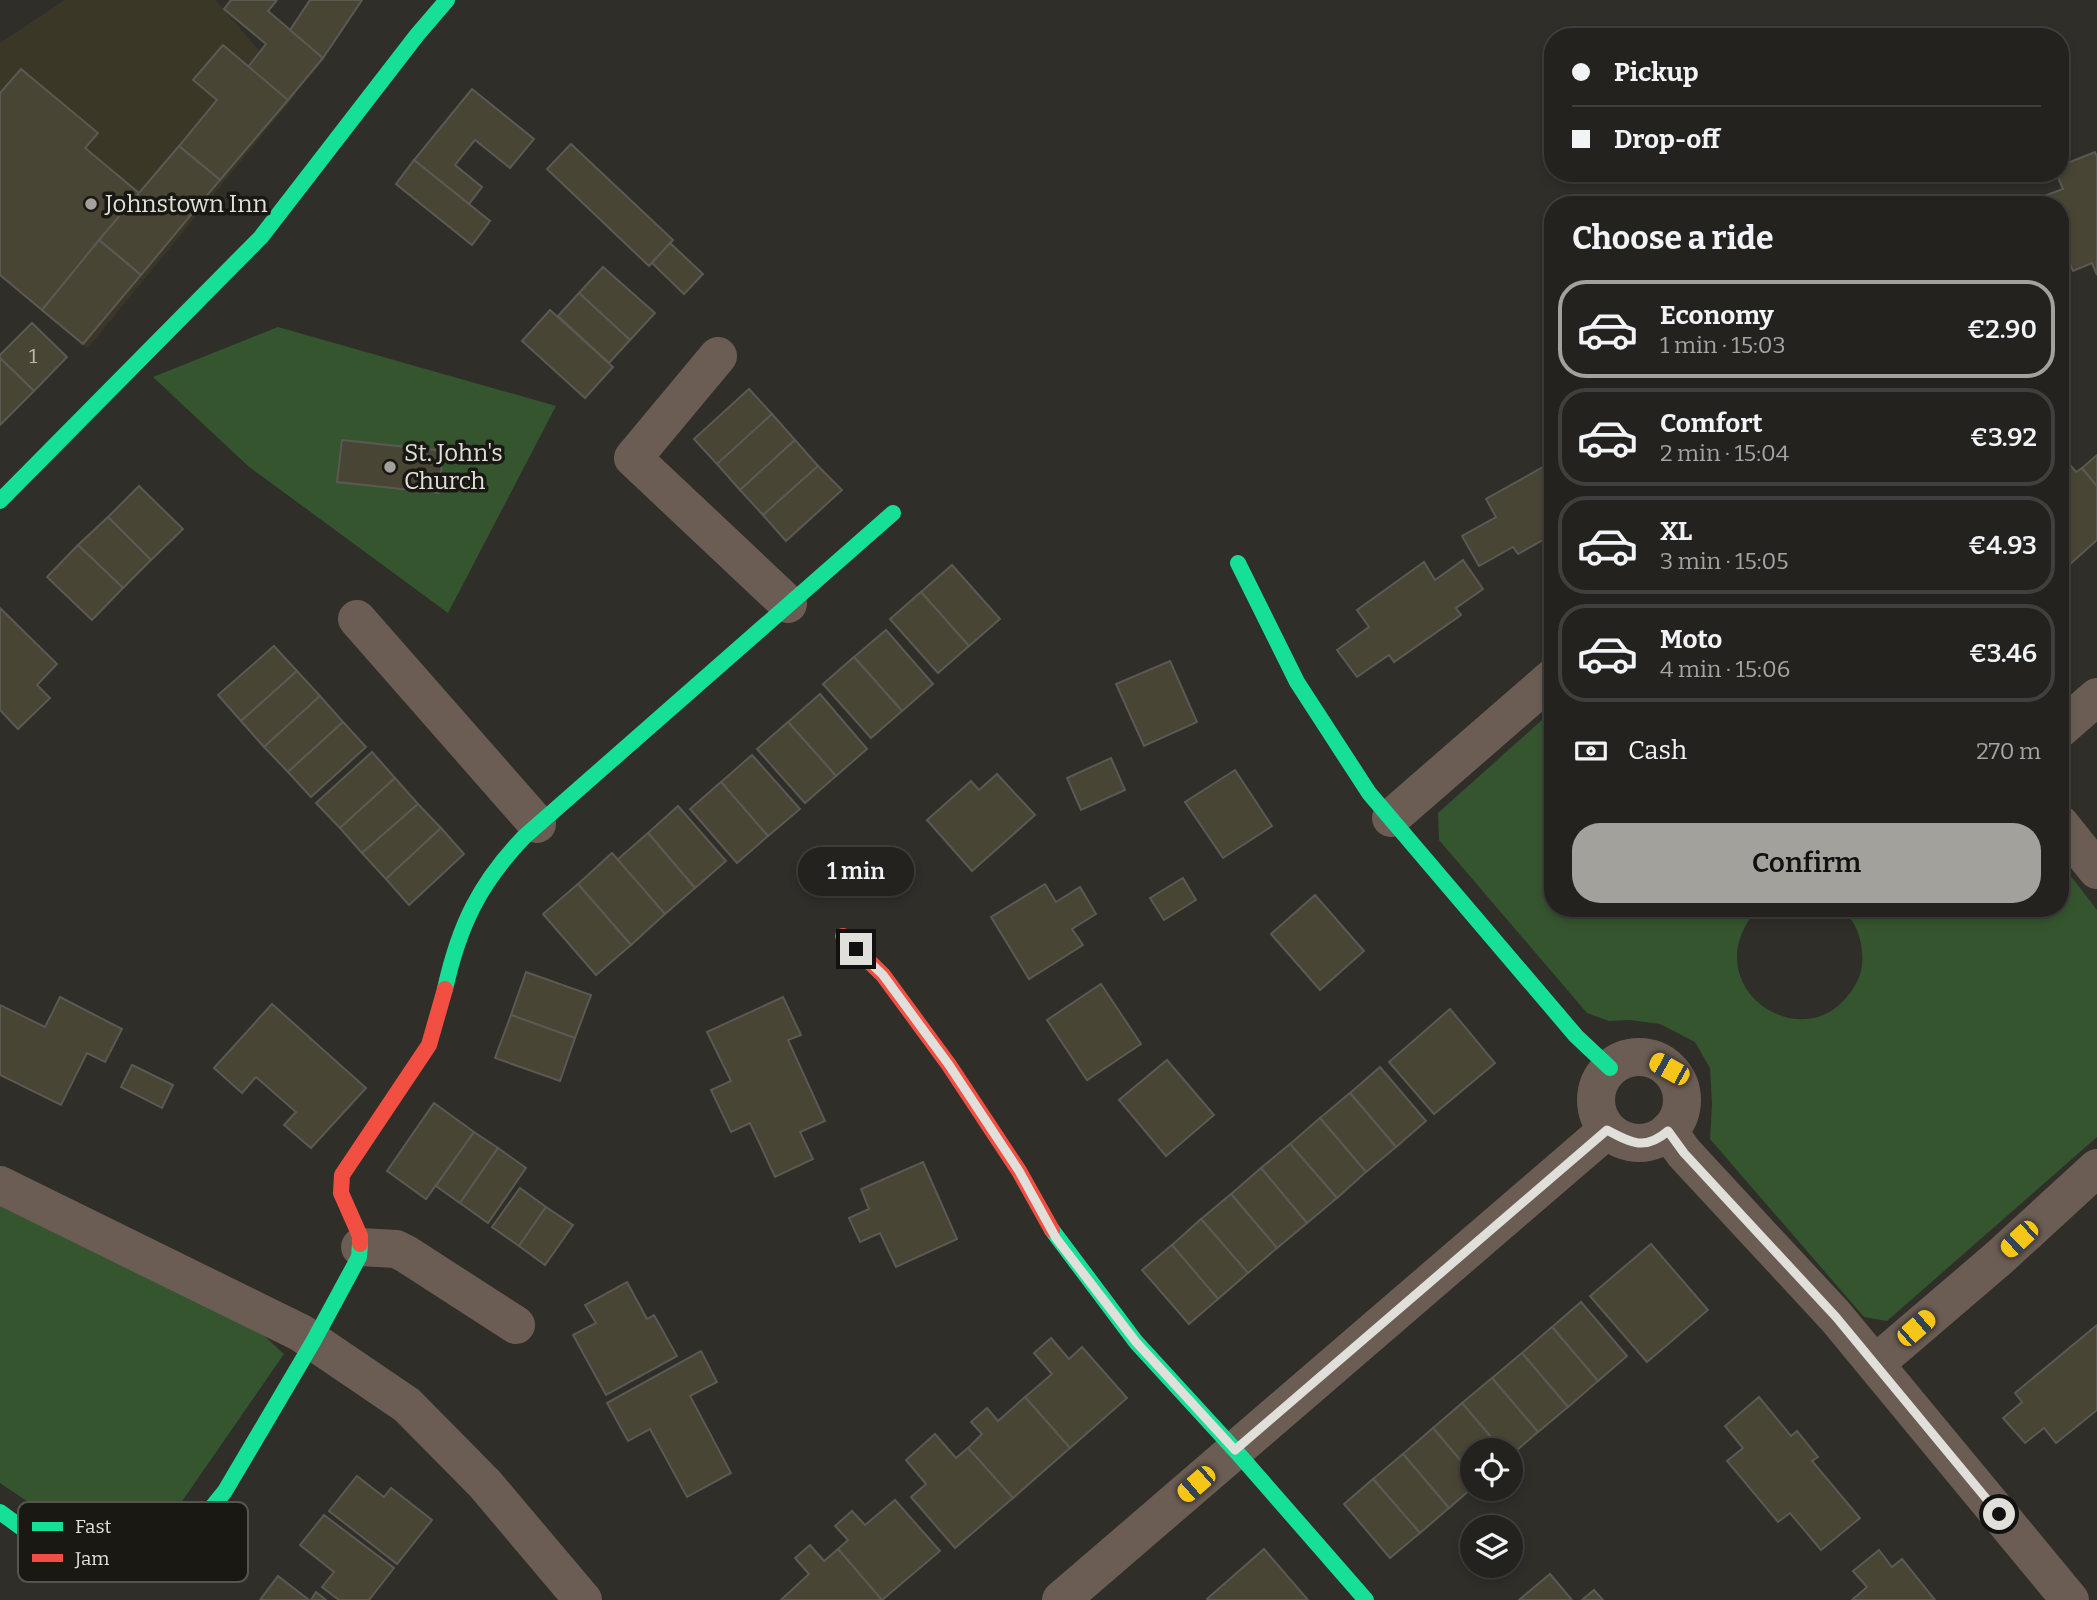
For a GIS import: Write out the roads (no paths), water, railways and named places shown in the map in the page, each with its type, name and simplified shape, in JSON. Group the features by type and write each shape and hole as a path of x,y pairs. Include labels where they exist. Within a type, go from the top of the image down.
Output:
{"street":[{"path":"0,501 261,237 447,0"},
{"path":"718,356 633,458 788,604"},
{"path":"216,1502 313,1342 359,1257 360,1236 341,1193 342,1175 429,1045 438,1022 456,943 472,903 498,865 537,824 893,513"},
{"path":"1238,563 1297,682 1369,793 1576,1035 1610,1068"},
{"path":"357,619 537,824"},
{"path":"1391,818 1544,685"},
{"path":"2069,721 2097,697"},
{"path":"2069,835 2097,870"},
{"path":"843,936 883,975 949,1065 1019,1171 1056,1238 1136,1342 1366,1600"},
{"path":"1635,1057 1651,1058 1669,1069 1680,1085 1683,1106 1675,1126 1658,1139 1644,1144 1630,1143 1607,1130 1597,1113 1595,1098 1598,1086 1610,1068 1621,1060 1635,1057"},
{"path":"1061,1600 1607,1130"},
{"path":"1668,1131 1684,1153 1836,1317 2070,1600"},
{"path":"1874,1364 2000,1257 2097,1168"},
{"path":"0,1185 301,1333 407,1405 485,1484 583,1600"},
{"path":"360,1247 396,1249 516,1325"},
{"path":"0,1512 18,1525"}],"place":[{"name":"Johnstown Inn","path":"91,204"},
{"name":"St. John's Church","path":"390,467"}]}
